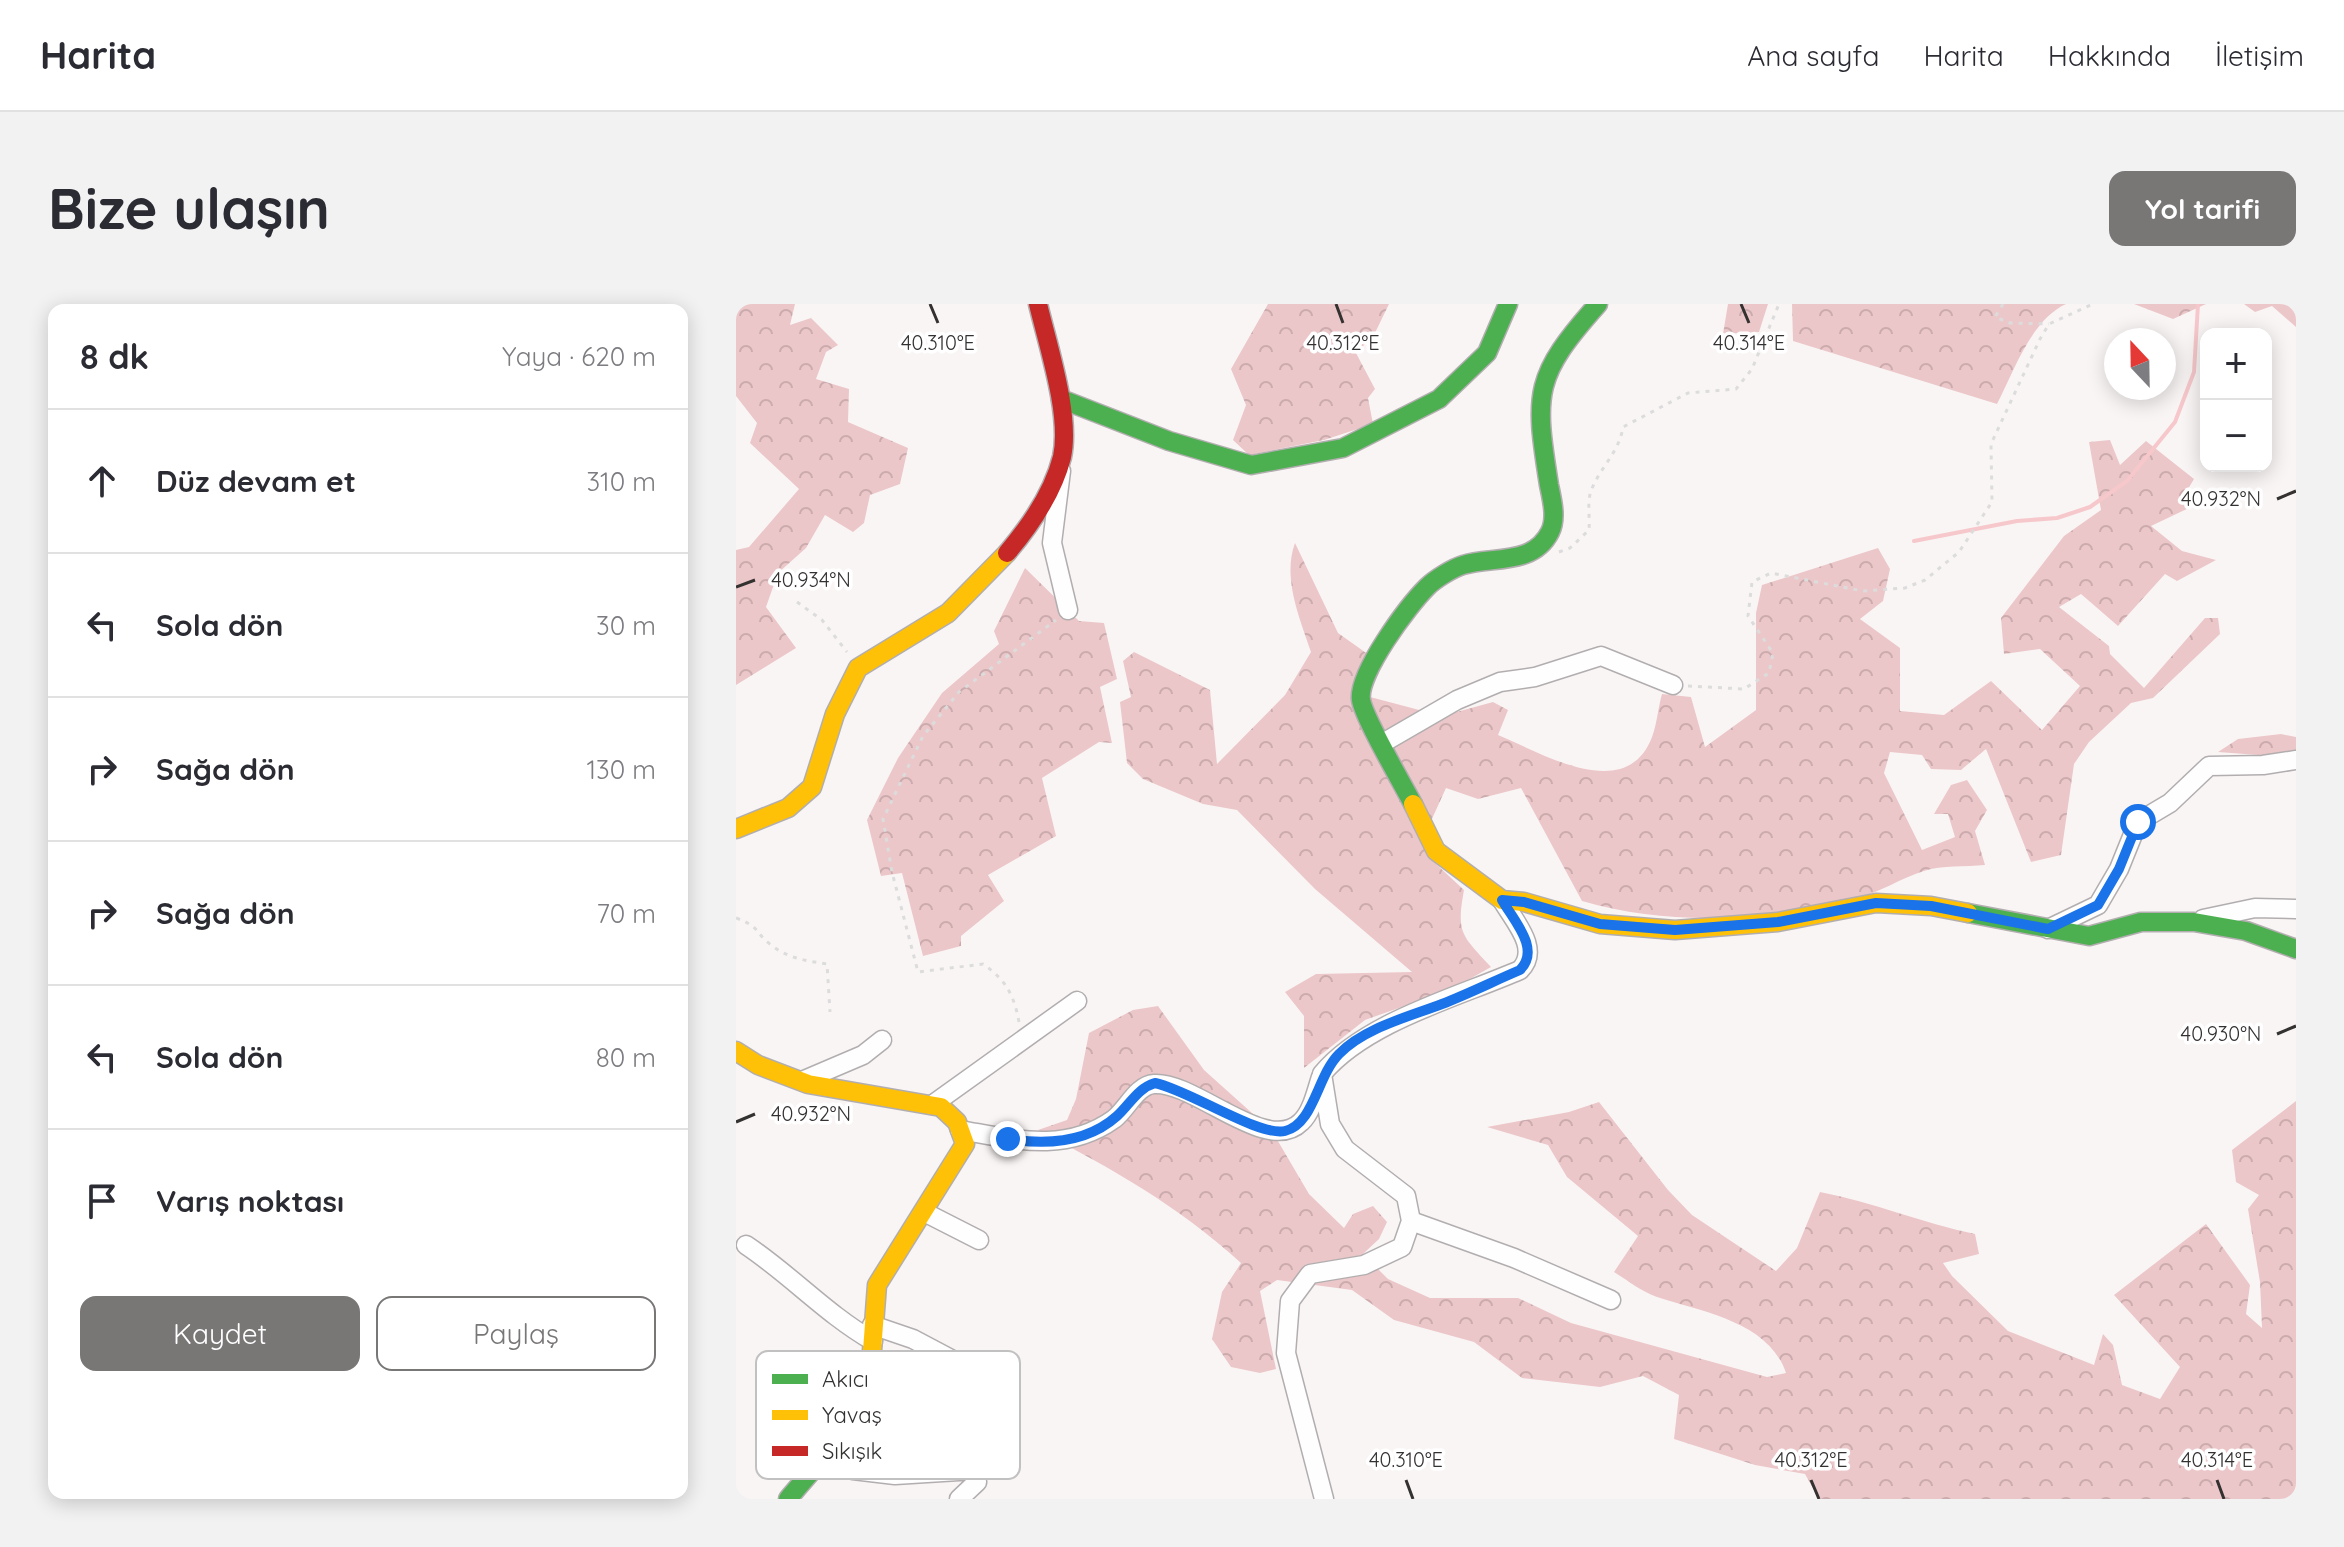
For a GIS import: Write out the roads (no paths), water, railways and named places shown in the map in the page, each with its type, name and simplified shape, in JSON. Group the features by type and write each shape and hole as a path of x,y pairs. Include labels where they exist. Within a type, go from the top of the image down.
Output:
{"street":[{"path":"1038,304 1061,399 1062,456 1052,543 1068,610"},
{"path":"1061,399 1169,441 1251,465 1343,448 1439,399 1487,353 1508,304"},
{"path":"960,1130 1037,1144 1082,1137 1115,1118 1144,1086 1155,1083 1239,1117 1262,1131 1284,1131 1300,1124 1308,1113 1322,1074 1340,1052 1366,1035 1520,970 1528,962 1530,951 1502,900 1436,851 1361,700 1368,668 1428,586 1462,565 1520,557 1534,550 1550,533 1554,515 1538,416 1546,372 1572,333 1598,304"},
{"path":"736,829 788,808 812,787 835,714 858,668 886,648 948,613 992,571 1033,523 1062,456"},
{"path":"1381,744 1457,700 1500,682 1535,677 1601,656 1673,685"},
{"path":"2048,929 2098,905 2119,869 2138,822 2170,803 2209,766 2263,765 2296,760"},
{"path":"1502,900 1524,902 1600,924 1675,930 1778,922 1876,903 1931,906 2089,936 2109,928 2200,920 2255,908 2296,909"},
{"path":"2200,920 2263,935 2296,949"},
{"path":"932,1105 1022,1037 1077,1001"},
{"path":"802,1081 863,1055 882,1040"},
{"path":"736,1051 759,1068 802,1081 941,1107 957,1122 965,1144 877,1285 873,1351"},
{"path":"1322,1074 1330,1124 1345,1149 1406,1196 1411,1221 1402,1247 1364,1265 1310,1274 1290,1301 1286,1353 1324,1499"},
{"path":"924,1212 979,1240"},
{"path":"1411,1221 1514,1258 1611,1300"},
{"path":"746,1245 779,1267 807,1296 843,1324 873,1333 913,1339 936,1351"},
{"path":"788,1499 805,1479"},
{"path":"967,1497 976,1479"}],"waterway":[{"path":"1914,541 2017,521 2057,518 2090,507 2127,481 2175,422 2194,372 2198,304"}]}
